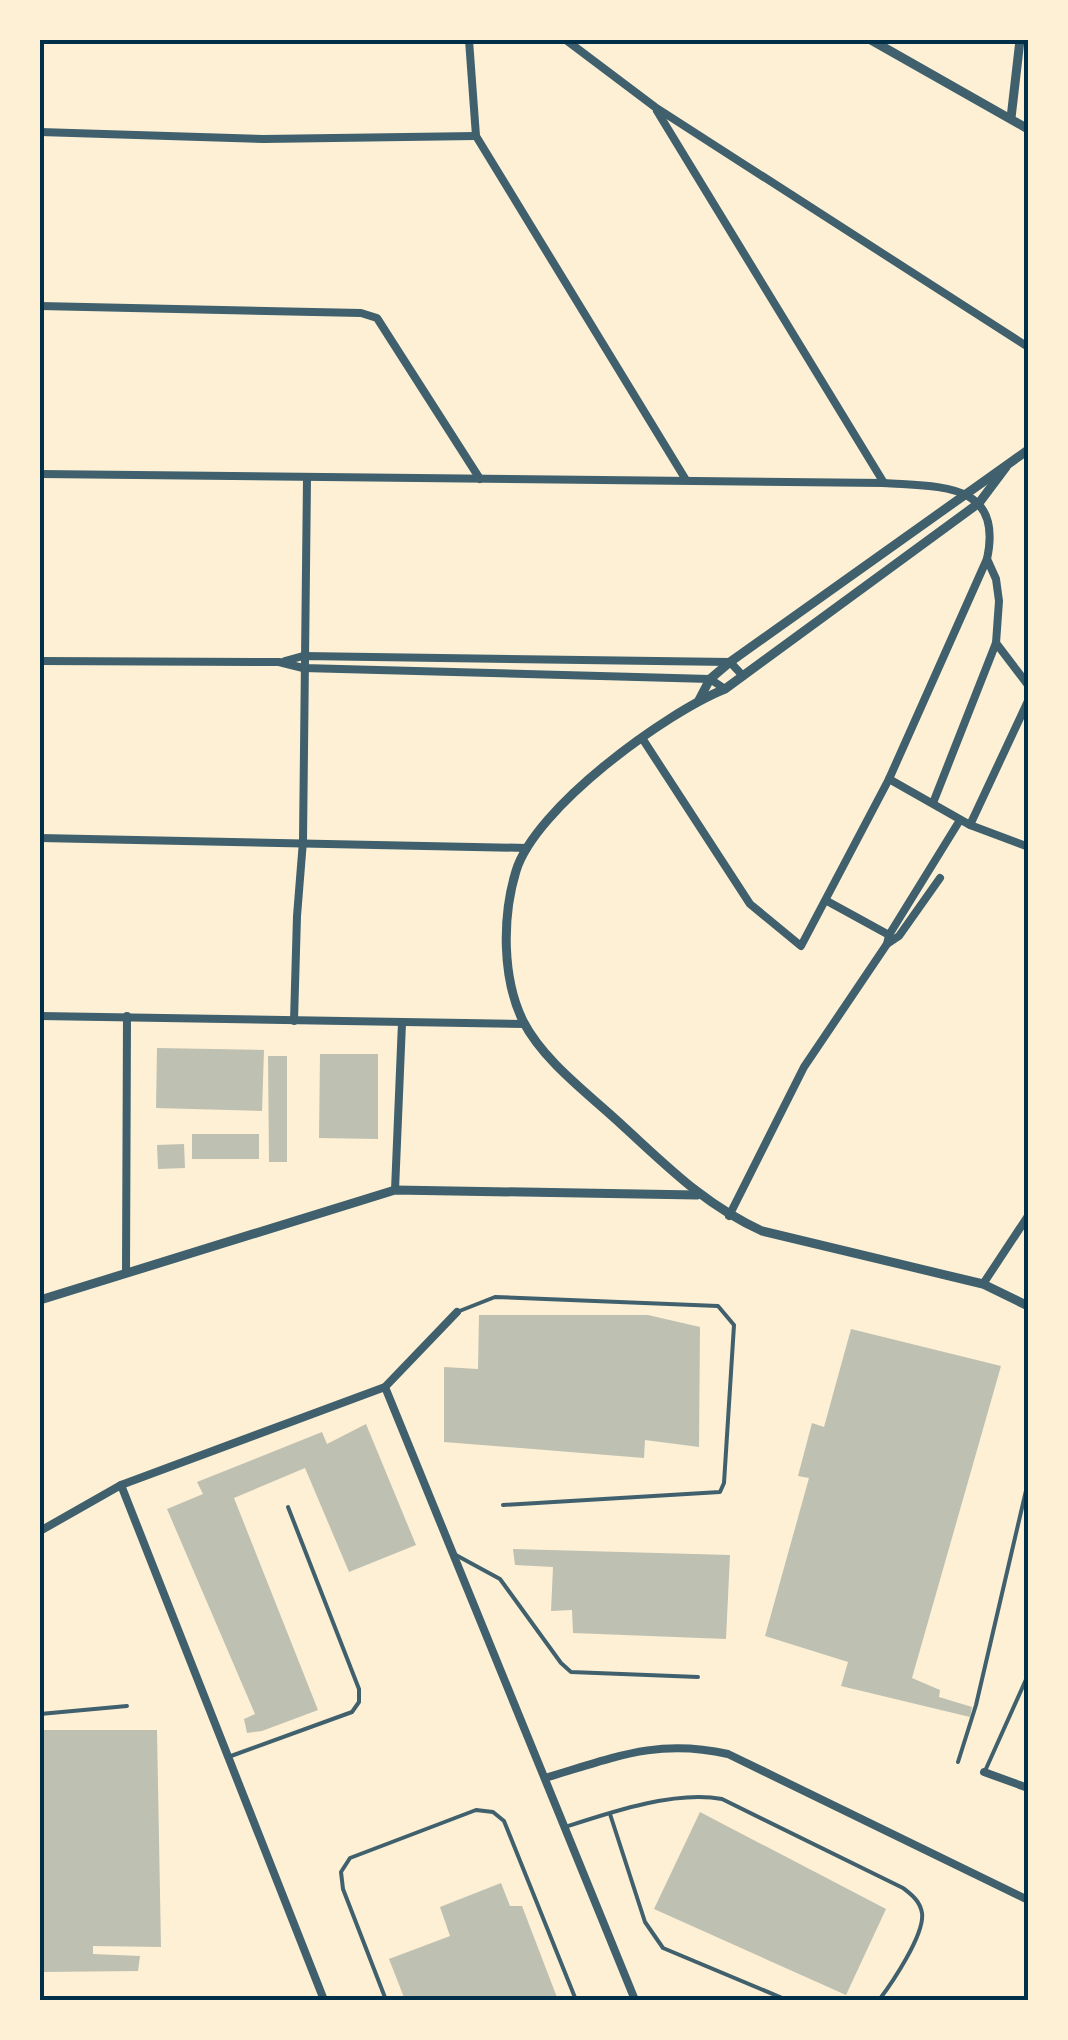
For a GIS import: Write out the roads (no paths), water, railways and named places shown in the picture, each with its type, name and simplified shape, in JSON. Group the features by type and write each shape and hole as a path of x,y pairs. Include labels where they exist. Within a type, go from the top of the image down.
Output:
{"street":[{"path":"469,40 476,136 686,480"},
{"path":"566,40 654,107 1028,346"},
{"path":"870,40 887,45 1028,129"},
{"path":"1011,118 1020,40"},
{"path":"654,107 884,483"},
{"path":"40,132 263,138 476,136"},
{"path":"40,306 361,313 377,318 480,480"},
{"path":"698,700 710,679 730,662 1028,450"},
{"path":"1006,467 978,503 725,689 698,700 587,778 527,848 516,870 507,931 510,987 524,1024 553,1060 698,1195 729,1216 762,1231 983,1284 1028,1306"},
{"path":"40,474 884,483 950,487 967,493 978,503 990,529 987,559 889,779 801,946 750,904 642,738"},
{"path":"294,1020 296,916 303,841 307,478"},
{"path":"933,803 996,643 996,578 987,559"},
{"path":"996,643 1028,685"},
{"path":"279,662 303,656 730,662 743,676"},
{"path":"466,672 467,658"},
{"path":"636,677 637,660"},
{"path":"40,661 279,662 303,668 710,679 725,689"},
{"path":"970,826 1028,701"},
{"path":"889,779 970,826 1026,846"},
{"path":"729,1216 804,1066 960,820"},
{"path":"40,838 527,848"},
{"path":"827,900 888,939 898,936 940,878"},
{"path":"40,1016 524,1024"},
{"path":"126,1273 127,1016"},
{"path":"395,1190 402,1023"},
{"path":"40,1300 395,1190 698,1195"},
{"path":"983,1284 1028,1216"},
{"path":"40,1531 121,1485 384,1387 457,1312"},
{"path":"384,1387 635,2000"},
{"path":"121,1485 324,2000"},
{"path":"545,1778 650,1747 696,1747 728,1754 1028,1900"},
{"path":"984,1772 1028,1788"}],"lane":[{"path":"457,1312 495,1296 718,1306 734,1324 724,1484 720,1492 503,1505"},
{"path":"958,1762 976,1705 1028,1482"},
{"path":"228,1757 352,1712 360,1702 359,1689 288,1506"},
{"path":"454,1554 500,1579 561,1664 572,1672 698,1677"},
{"path":"984,1772 1028,1675"},
{"path":"40,1714 127,1706"},
{"path":"565,1827 680,1797 702,1795 722,1799 903,1888 916,1898 922,1914 921,1930 880,2000"},
{"path":"386,2000 341,1872 350,1858 476,1810 493,1812 504,1821 576,2000"},
{"path":"610,1814 645,1922 663,1948 787,2000"}]}
